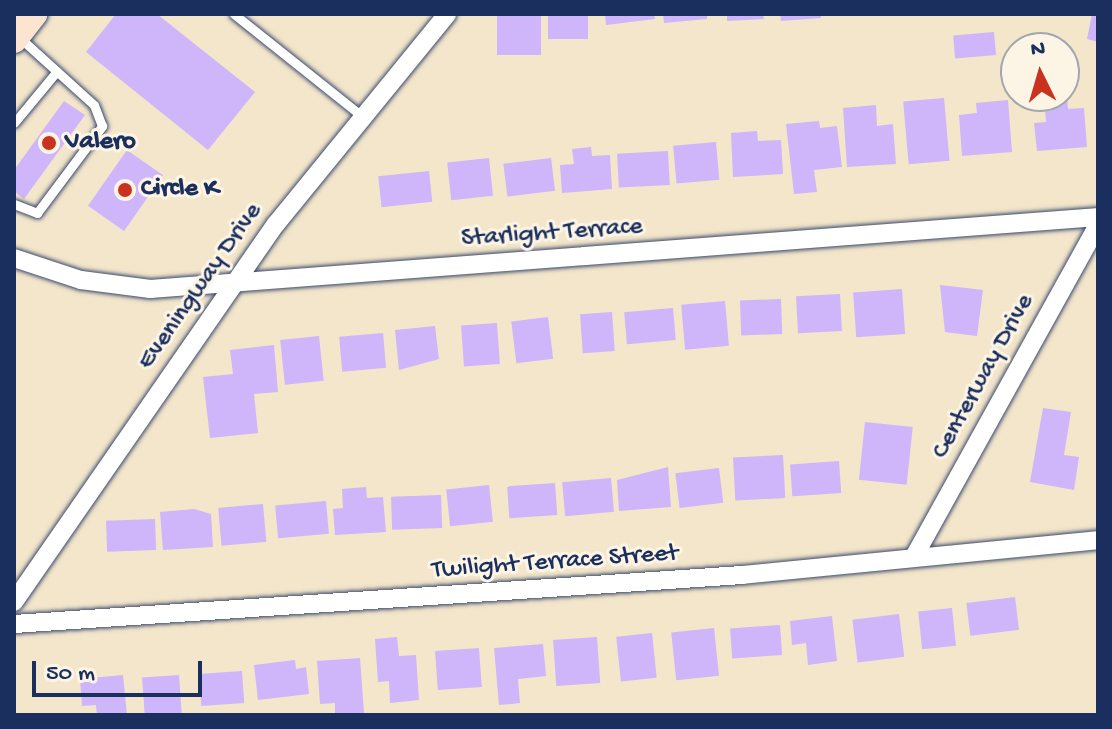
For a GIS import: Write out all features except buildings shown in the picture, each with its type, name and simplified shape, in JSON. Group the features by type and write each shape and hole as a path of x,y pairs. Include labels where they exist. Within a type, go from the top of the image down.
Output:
{"main road":[{"path":"16,37 34,14"}],"street":[{"name":"Eveningway Drive","path":"14,602 232,285 447,14"},
{"name":"Starlight Terrace","path":"14,258 81,280 150,289 1098,217"},
{"name":"Centerway Drive","path":"915,555 1098,225"},
{"name":"Twilight Terrace Street","path":"14,624 618,585 1098,540"}],"lane":[{"path":"234,14 363,117"},
{"path":"14,204 37,213 102,126 102,114 16,37"},
{"path":"14,123 57,71"}],"place":[{"name":"Valero","path":"49,143"},
{"name":"Circle K","path":"125,190"}]}
